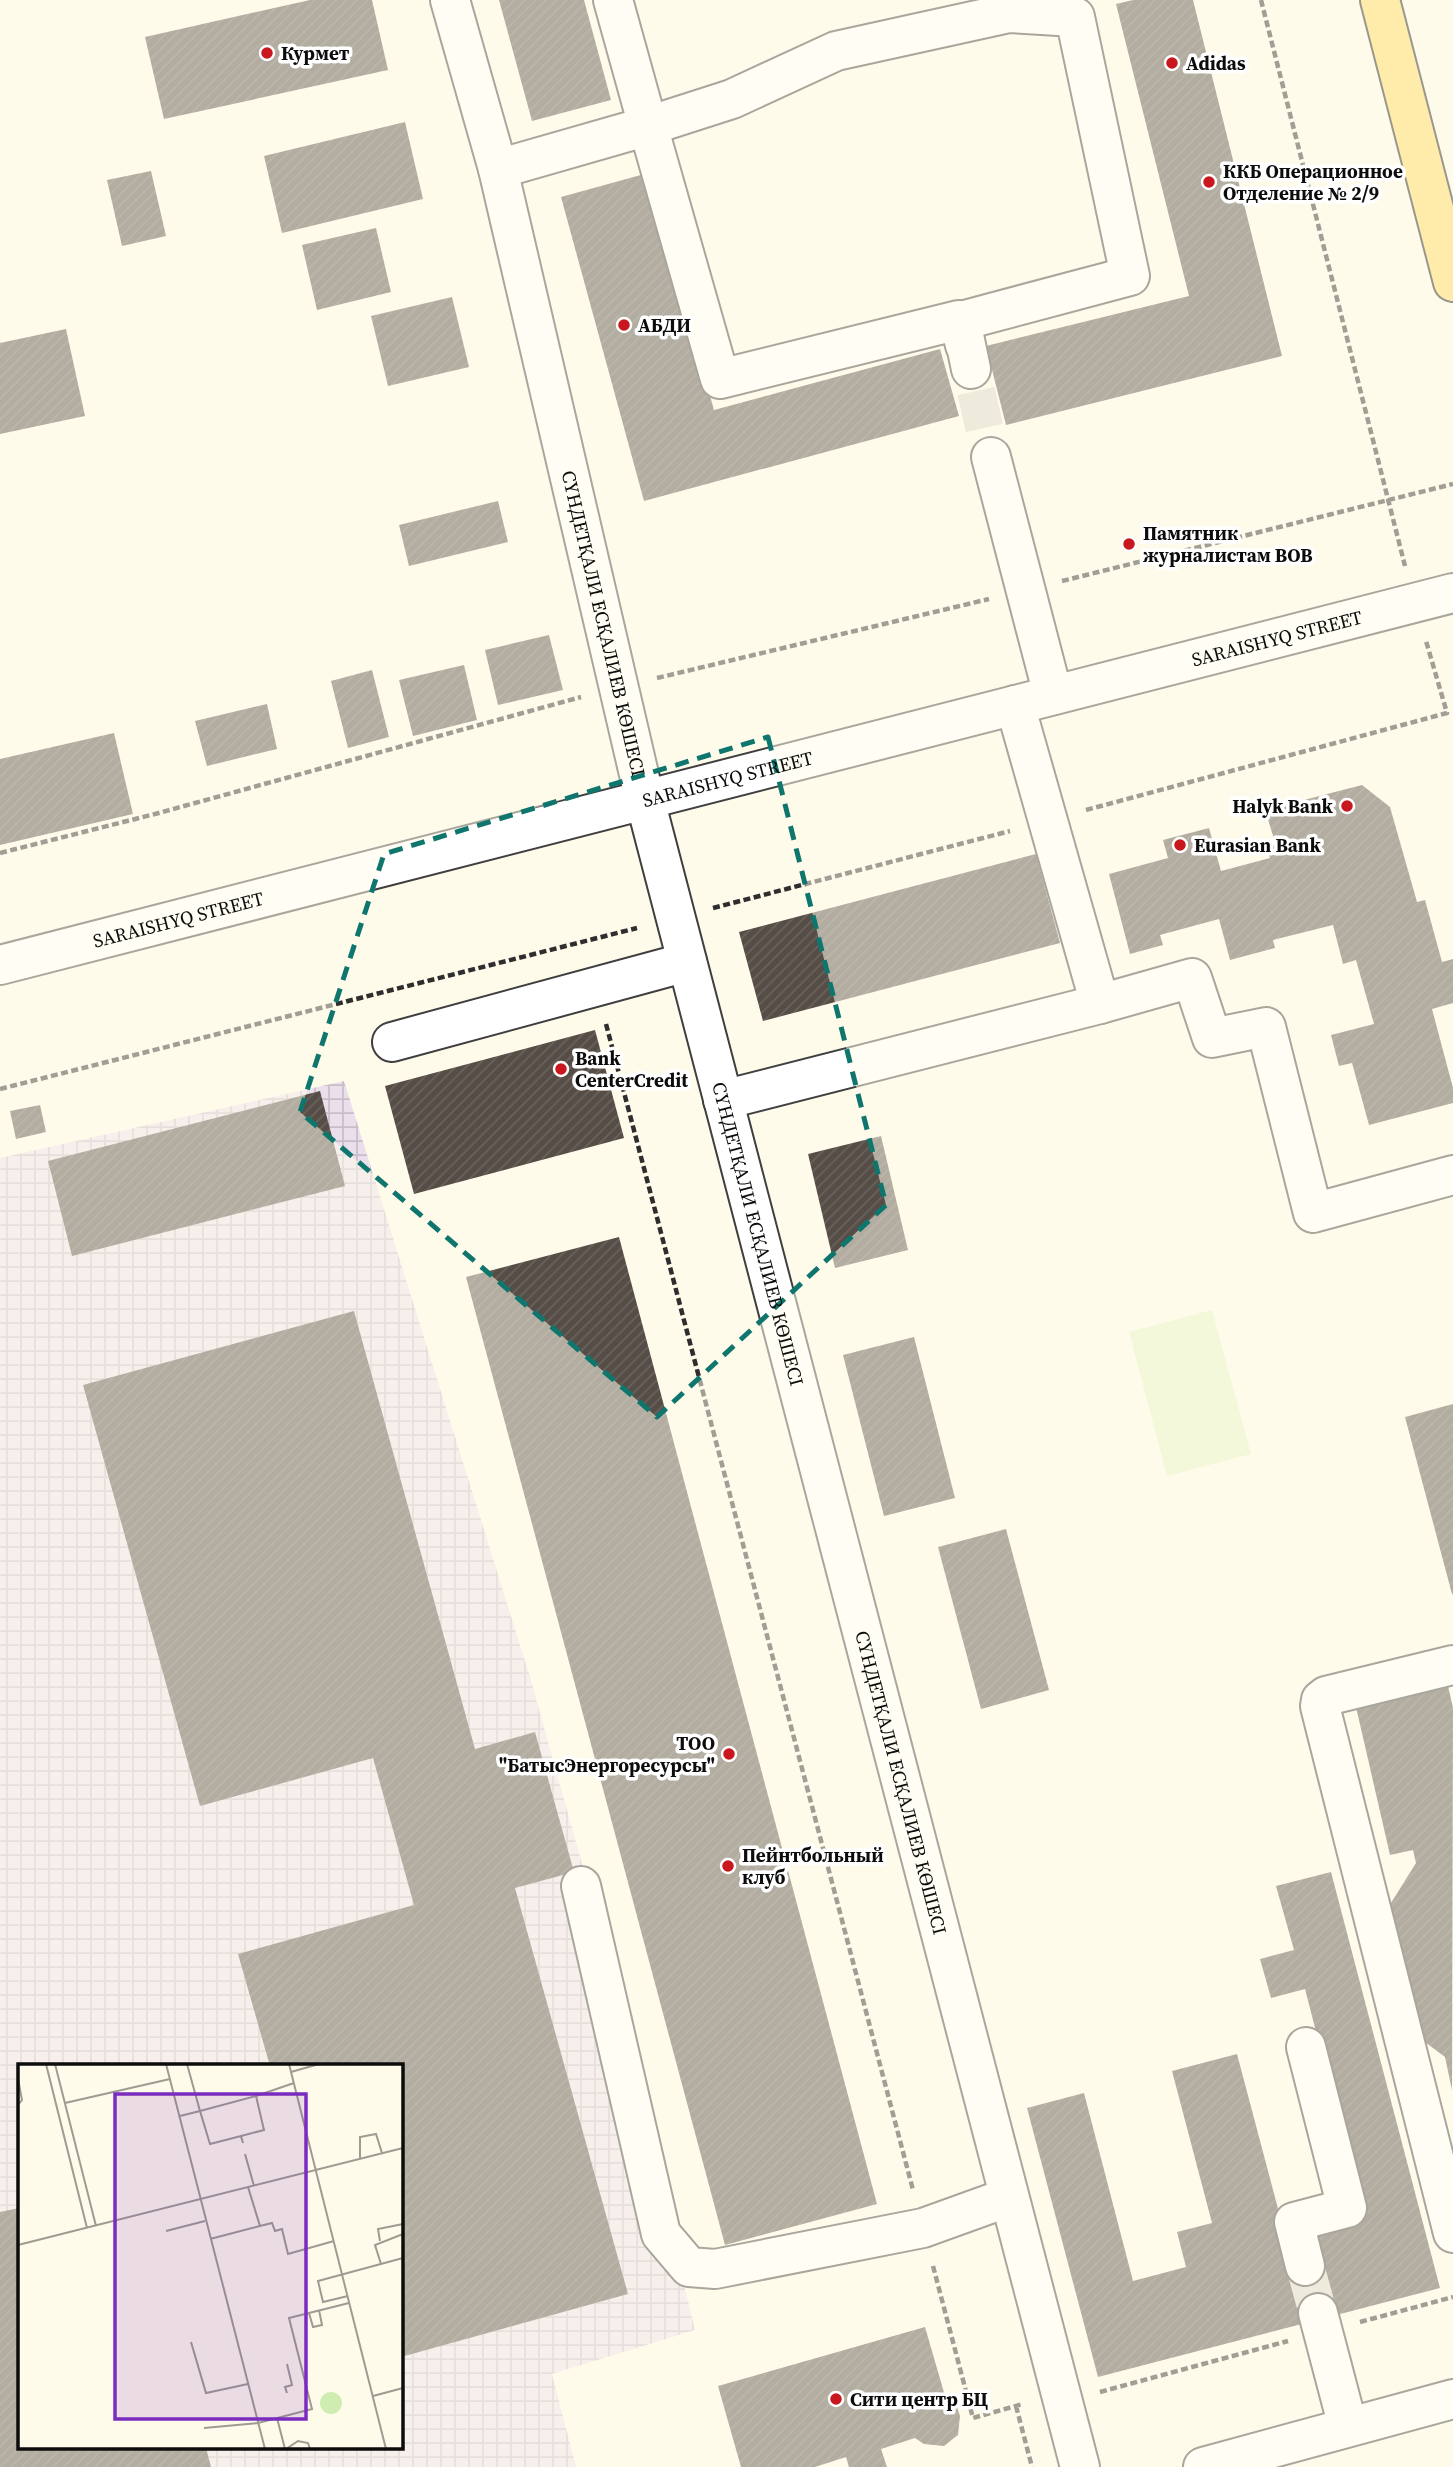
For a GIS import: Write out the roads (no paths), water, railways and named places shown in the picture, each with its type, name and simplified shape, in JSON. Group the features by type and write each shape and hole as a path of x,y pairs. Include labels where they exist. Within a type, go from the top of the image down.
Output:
{"main road":[{"path":"1380,0 1453,282"}],"street":[{"name":"СҮНДЕТҚАЛИ ЕСҚАЛИЕВ КӨШЕСІ","path":"450,0 498,169 645,800 1080,2467"},
{"path":"498,169 648,126 733,99 836,51 1009,13 1081,9 1130,276 961,321 973,380 959,320 720,379 648,126 613,0"},
{"path":"991,457 1053,695"},
{"name":"SARAISHYQ STREET","path":"0,965 1453,593"},
{"path":"1015,705 1100,1004"},
{"path":"392,1042 687,962"},
{"path":"723,1100 1192,978 1212,1038 1266,1027 1313,1213 1453,1175"},
{"path":"1453,1665 1326,1696 1321,1700 1320,1706 1453,2233"},
{"path":"581,1886 661,2234 689,2267 715,2269 923,2228 1009,2197"},
{"path":"1305,2266 1294,2222 1348,2208 1306,2047"},
{"path":"1318,2313 1348,2427"},
{"path":"1222,2464 1453,2399"}],"tunnel":[{"path":"976,391 991,457"},
{"path":"1305,2266 1318,2313"}],"place":[{"name":"Курмет","path":"267,53"},
{"name":"Adidas","path":"1172,63"},
{"name":"ККБ Операционное Отделение № 2/9","path":"1209,182"},
{"name":"АБДИ","path":"624,325"},
{"name":"Памятник журналистам ВОВ","path":"1129,544"},
{"name":"Halyk Bank","path":"1347,806"},
{"name":"Eurasian Bank","path":"1180,845"},
{"name":"Bank CenterCredit","path":"561,1069"},
{"name":"ТОО \"БатысЭнергоресурсы\"","path":"729,1754"},
{"name":"Пейнтбольный клуб","path":"728,1866"},
{"name":"Сити центр БЦ","path":"836,2399"}]}
